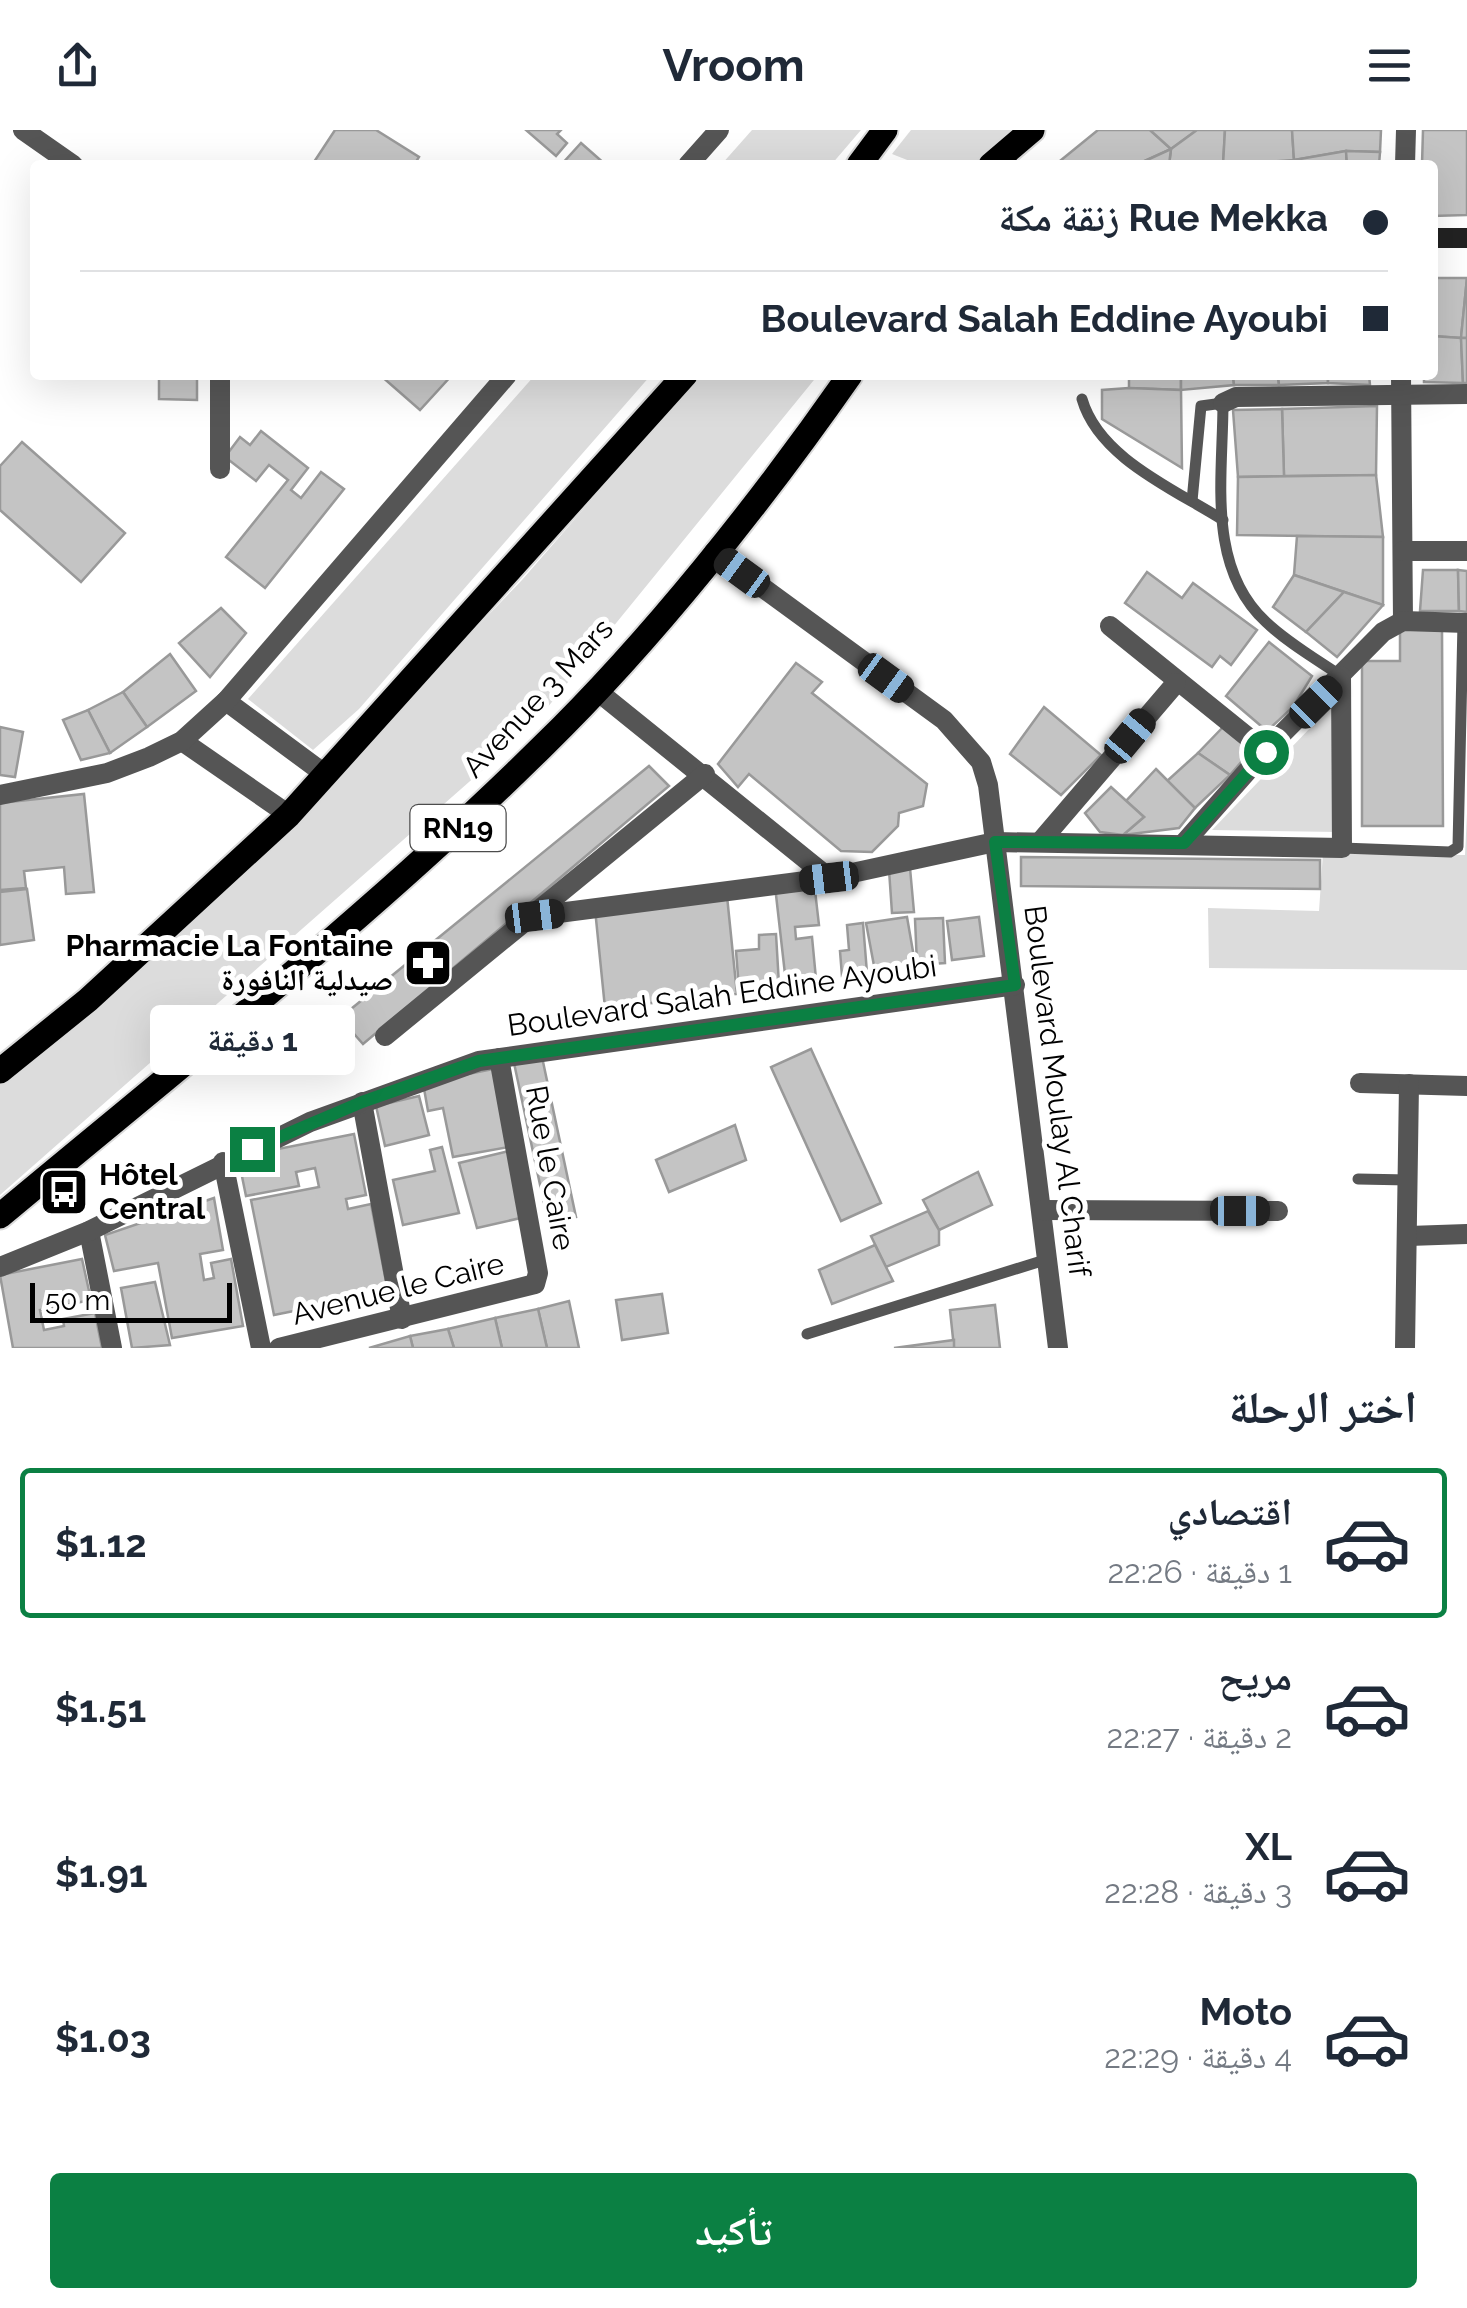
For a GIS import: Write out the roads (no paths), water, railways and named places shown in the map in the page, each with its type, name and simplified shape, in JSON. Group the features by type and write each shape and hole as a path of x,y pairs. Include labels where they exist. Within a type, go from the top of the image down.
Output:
{"main road":[{"path":"863,160 885,130"},
{"path":"999,160 1024,145"},
{"path":"0,1070 88,1000 289,815 680,380"},
{"name":"Avenue 3 Mars","path":"0,1216 447,839 596,690 794,454 846,380"}],"street":[{"path":"23,130 66,160"},
{"path":"692,160 718,130"},
{"path":"1405,160 1406,130"},
{"path":"1438,238 1467,238"},
{"path":"220,380 220,469"},
{"path":"0,794 106,772 182,740 226,701 504,380"},
{"path":"1401,384 1402,622"},
{"path":"1223,403 1236,397 1401,384 1467,394"},
{"path":"1403,550 1467,551"},
{"name":"Boulevard Moulay Al Charif","path":"714,552 944,720 981,762 988,785 1015,985 1058,1348"},
{"path":"1184,843 1368,644 1402,622 1465,623"},
{"path":"1110,626 1266,752"},
{"path":"535,916 829,878 995,842 1342,848 1341,676"},
{"path":"1040,842 1176,683"},
{"path":"596,690 705,774 829,878"},
{"path":"226,701 326,775"},
{"path":"182,740 289,815"},
{"path":"385,1036 705,774"},
{"name":"Boulevard Salah Eddine Ayoubi","path":"0,1268 89,1230 223,1162 362,1102 499,1058 1015,985"},
{"name":"Rue le Caire","path":"499,1058 538,1274 531,1288"},
{"path":"1360,1083 1467,1086"},
{"path":"1405,1348 1409,1084"},
{"path":"362,1102 402,1320"},
{"path":"223,1162 262,1348"},
{"path":"1042,1210 1278,1211"},
{"path":"89,1230 112,1348"},
{"path":"1409,1236 1467,1234"},
{"name":"Avenue le Caire","path":"279,1348 531,1288"}],"lane":[{"path":"1082,398 1095,428 1119,453 1223,520"},
{"path":"1192,500 1201,406 1223,403 1226,555 1243,595 1265,622 1341,676"},
{"path":"1342,848 1450,852 1458,846 1465,623"},
{"path":"1358,1179 1409,1180"},
{"path":"807,1334 1048,1258"}],"place":[{"name":"Pharmacie La Fontaine صيدلية النافورة","path":"428,963"},
{"name":"Hôtel Central","path":"64,1192"}]}
